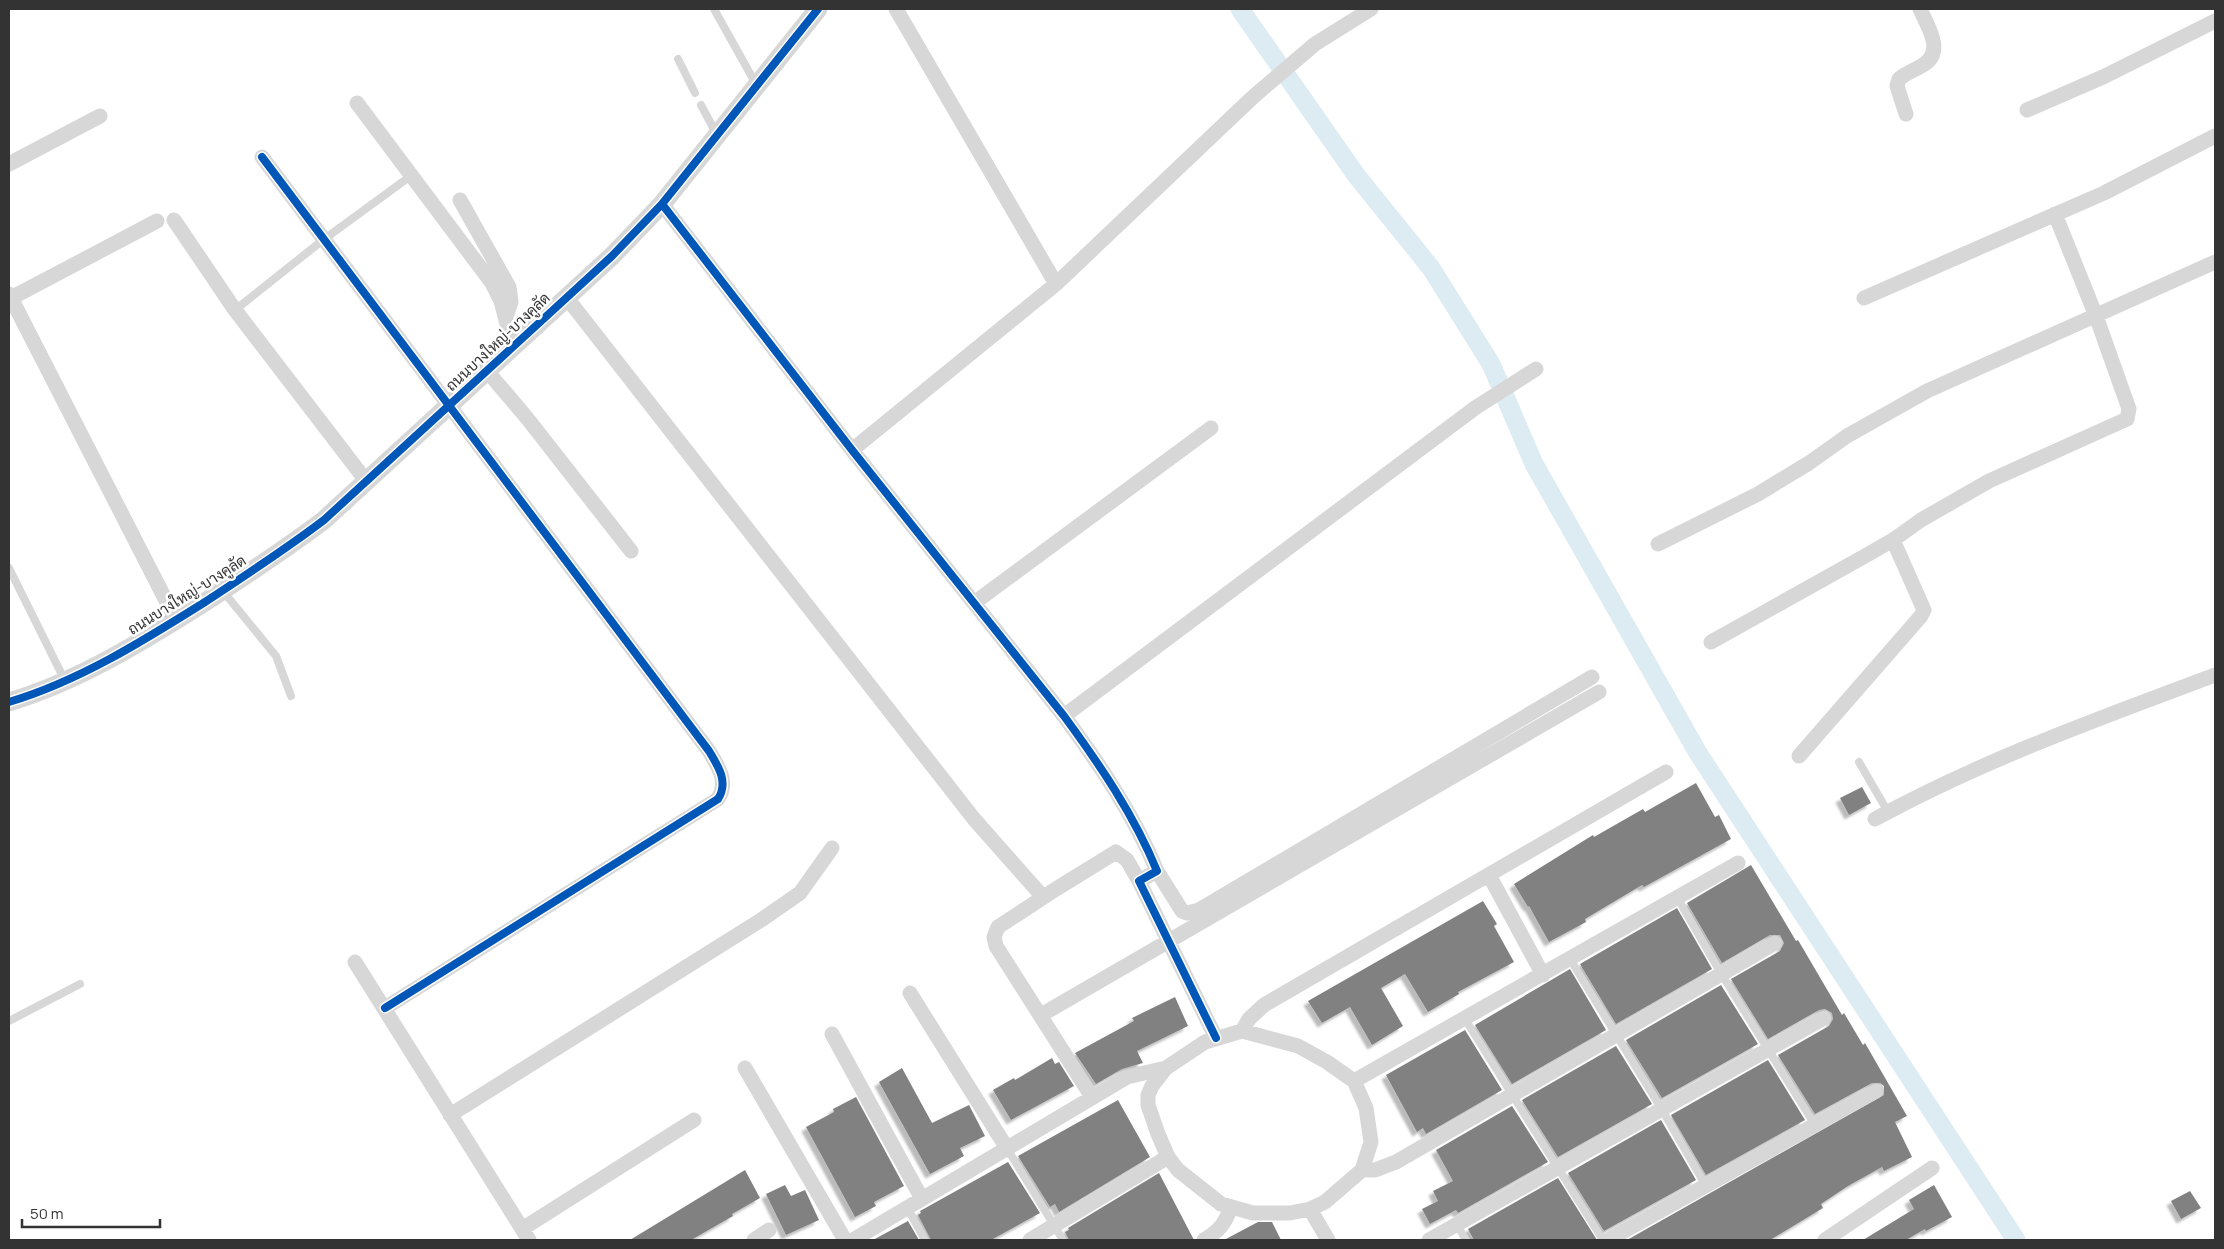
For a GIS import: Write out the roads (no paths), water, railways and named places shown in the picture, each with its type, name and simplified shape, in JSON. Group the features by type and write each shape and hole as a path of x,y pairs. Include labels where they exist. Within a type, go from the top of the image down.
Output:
{"street":[{"path":"896,9 1056,284"},
{"path":"852,450 1056,284 1253,97 1315,44 1372,9"},
{"path":"1906,114 1897,86 1899,79 1932,59 1934,52 1934,43 1920,9"},
{"name":"ถนนบางใหญ่-บางคูลัด","path":"9,702 65,681 110,659 176,620 281,552 324,520 612,256 662,204 757,86 810,12"},
{"path":"2027,110 2103,77 2215,21"},
{"path":"357,103 492,282 501,301 512,347"},
{"path":"9,164 100,116"},
{"path":"1864,298 2160,166 2215,136"},
{"path":"262,157 709,751 720,770 722,792 718,799 385,1008"},
{"path":"460,200 509,287 511,302 506,318"},
{"path":"662,204 852,450 1064,716 1095,758 1140,831 1157,871 1182,911 1187,913 1198,910 1592,678"},
{"path":"1711,642 1893,540 1920,520 1989,481 2127,419 2129,409 2096,316 2055,214"},
{"path":"174,220 235,310 367,482"},
{"path":"157,221 10,296 176,620"},
{"path":"1658,544 1758,494 1809,463 1846,436 1927,390 2215,262"},
{"path":"566,298 974,820 1044,897"},
{"path":"1064,716 1492,395 1536,370"},
{"path":"487,371 527,418 631,551"},
{"path":"974,602 1211,428"},
{"path":"1799,756 1921,616 1924,610 1893,540"},
{"path":"1881,816 1997,760 2215,675"},
{"path":"1041,1015 1600,692"},
{"path":"1242,1031 1249,1019 1264,1005 1666,772"},
{"path":"450,1115 752,926 800,893 832,848"},
{"path":"1092,1097 996,946 994,937 998,927 1116,852 1127,860 1139,881 1216,1038"},
{"path":"1354,1081 1678,899 1738,863"},
{"path":"1139,881 1157,871"},
{"path":"1489,875 1543,975"},
{"path":"1362,1170 1375,1170 1396,1162 1776,943"},
{"path":"355,962 525,1235 694,1120"},
{"path":"910,993 1008,1150"},
{"path":"1429,1240 1824,1018"},
{"path":"1242,1031 1298,1046 1327,1062 1354,1081 1366,1108 1371,1142 1362,1170 1325,1202 1310,1210 1290,1213 1253,1213 1231,1207 1221,1204 1178,1170 1168,1157 1148,1105 1152,1086 1166,1068 1205,1042 1216,1038 1242,1031"},
{"path":"832,1034 922,1199"},
{"path":"745,1068 845,1240"},
{"path":"853,1240 1008,1150 1092,1097 1128,1077 1166,1068"},
{"path":"1608,1240 1876,1091"},
{"path":"1030,1240 1168,1157"},
{"path":"1825,1240 1932,1168"},
{"path":"1204,1240 1218,1232 1225,1224 1231,1207"},
{"path":"1310,1210 1328,1240"},
{"path":"754,1240 769,1230"}],"lane":[{"path":"714,9 757,86"},
{"path":"678,59 695,93"},
{"path":"701,105 717,136"},
{"path":"235,310 323,240 412,175"},
{"path":"9,568 65,681"},
{"path":"222,590 276,656 291,696"},
{"path":"1859,762 1881,816"},
{"path":"1678,899 1722,975 1815,1125"},
{"path":"1570,959 1706,1186"},
{"path":"9,1021 80,984"},
{"path":"1465,1019 1603,1240"},
{"path":"1008,1150 1062,1240"},
{"path":"908,1209 925,1240"},
{"path":"1457,1225 1466,1240"}],"waterway":[{"path":"1240,9 1356,175 1431,268 1491,364 1534,464 1698,753 2016,1240"}]}
